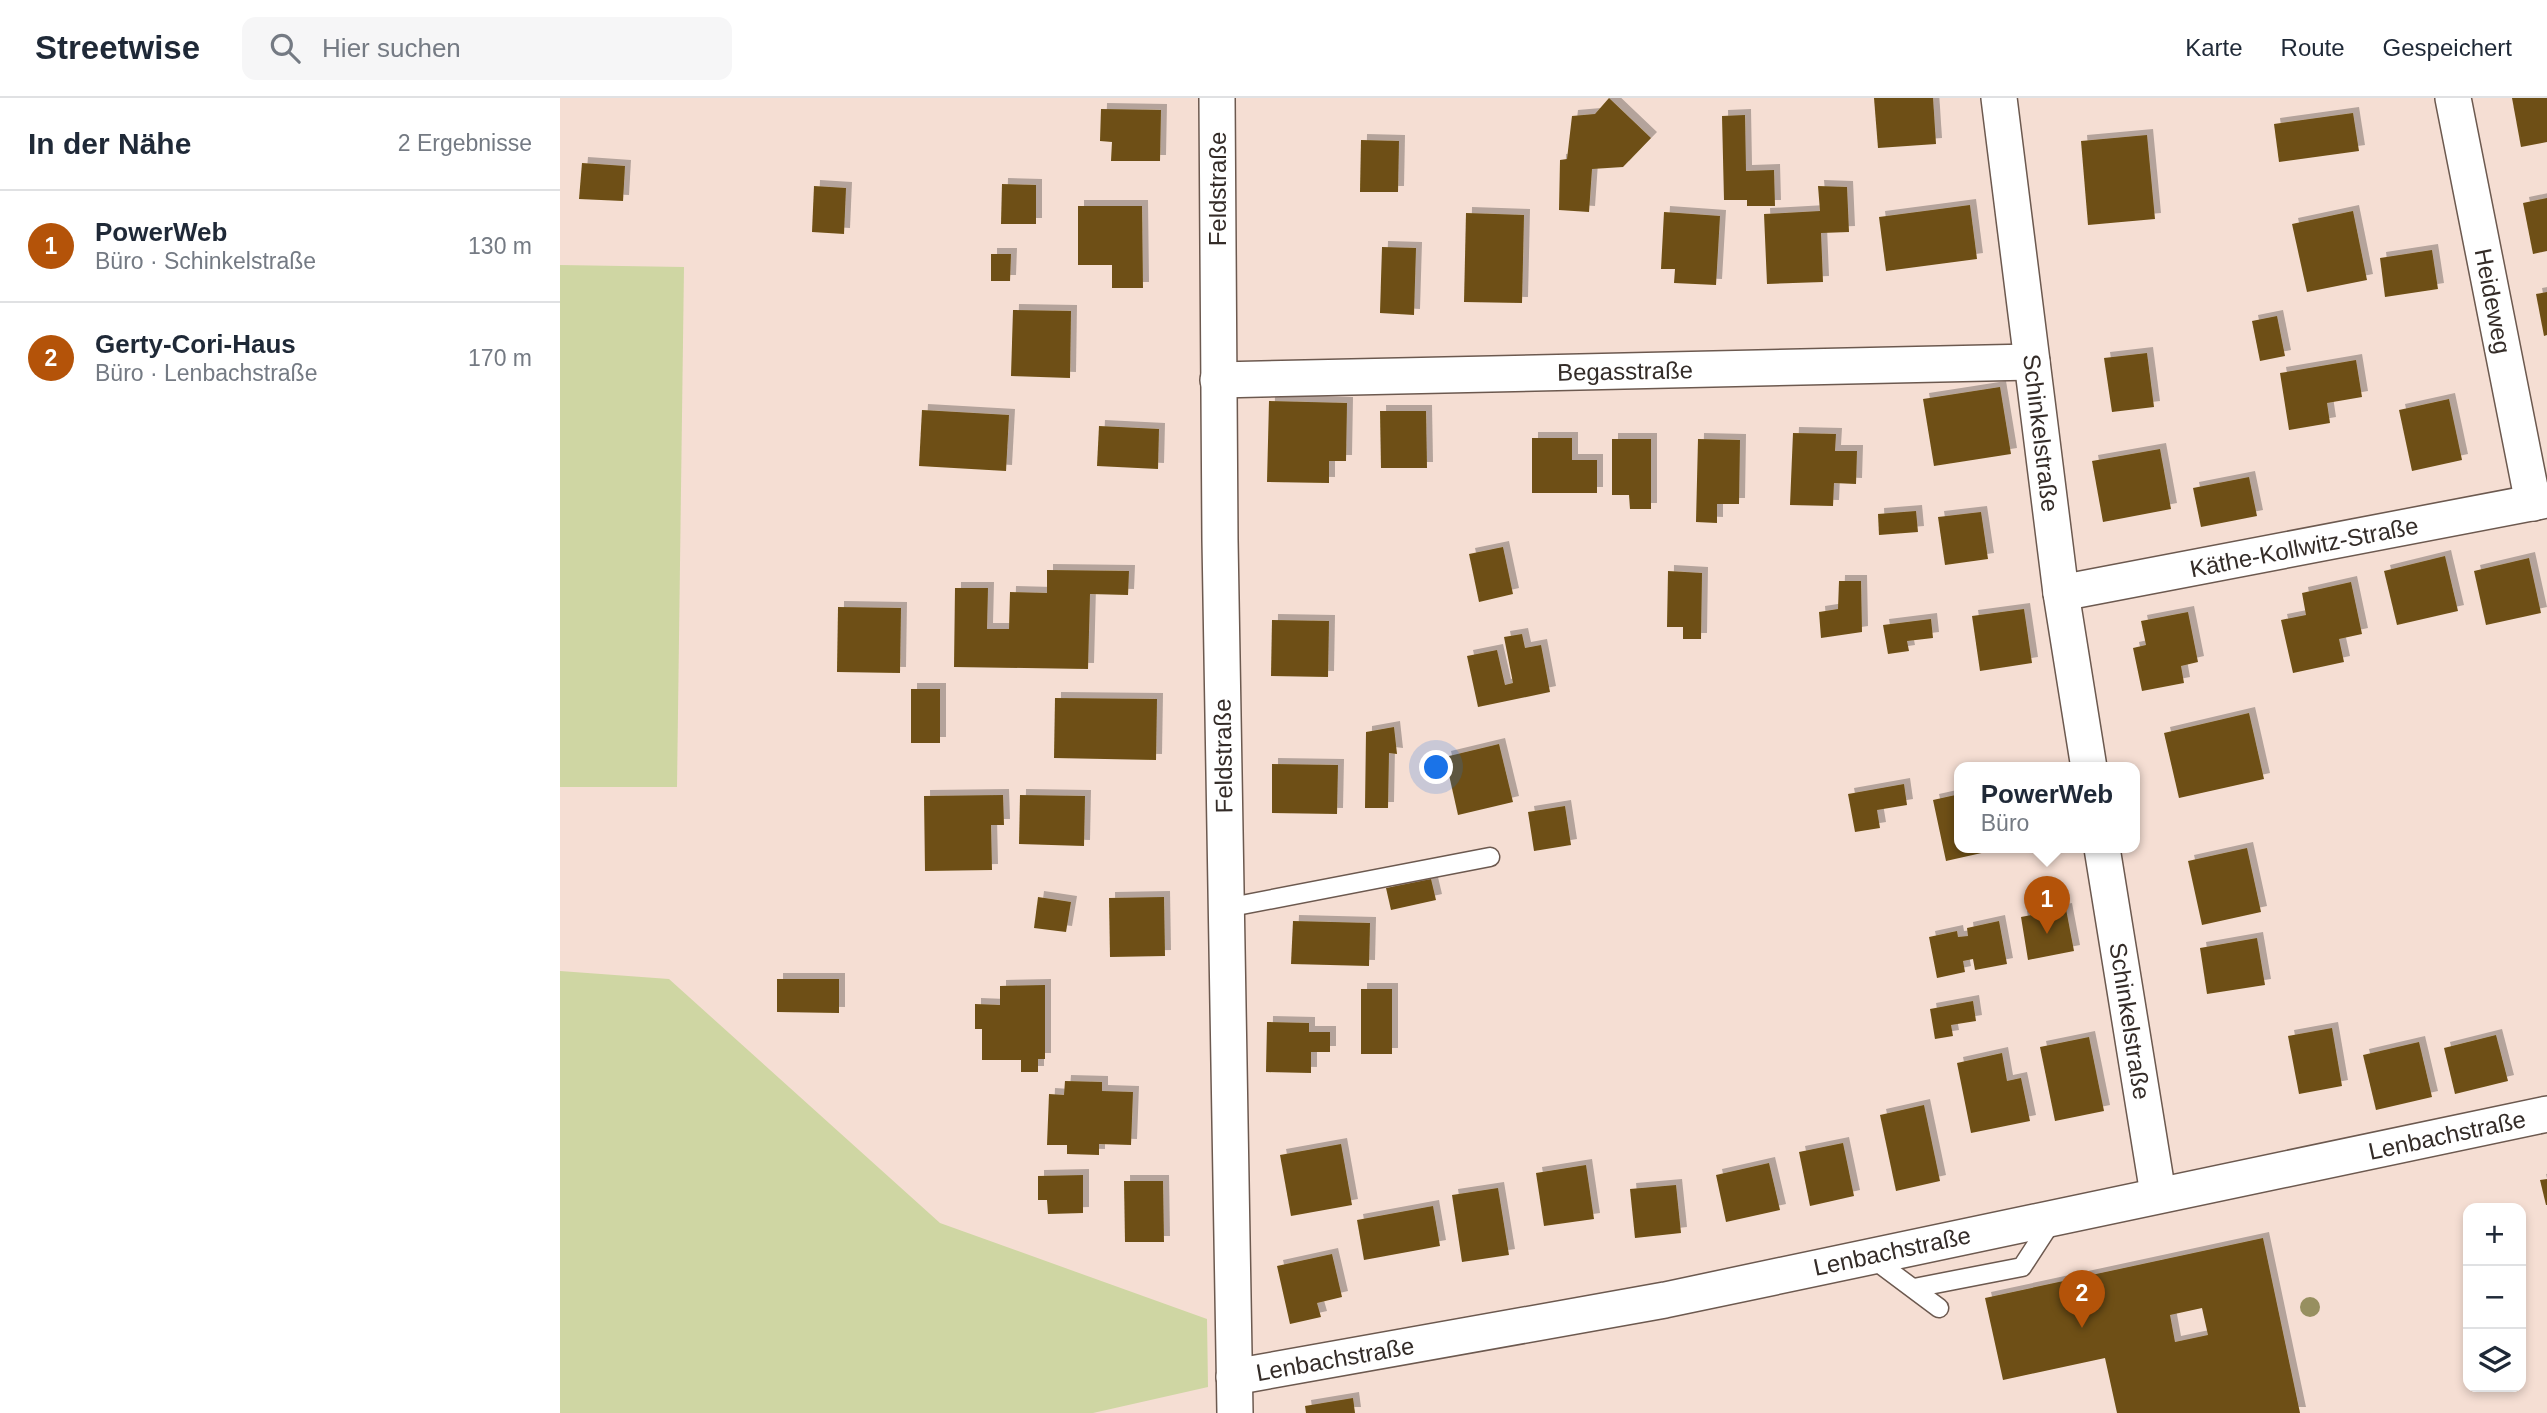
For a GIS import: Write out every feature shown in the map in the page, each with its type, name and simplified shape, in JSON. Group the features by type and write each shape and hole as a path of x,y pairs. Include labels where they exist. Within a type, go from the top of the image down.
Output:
{"street":[{"name":"Feldstraße","path":"1217,98 1218,380 1235,1413"},
{"name":"Schinkelstraße","path":"1999,98 2061,593 2088,762"},
{"name":"Heideweg","path":"2453,98 2540,502"},
{"name":"Begasstraße","path":"1218,380 2032,362"},
{"name":"Käthe-Kollwitz-Straße","path":"2061,593 2540,502"},
{"name":"Schinkelstraße","path":"2103,853 2158,1194"},
{"name":"Lenbachstraße","path":"1234,1377 1665,1300 2547,1114"}],"lane":[{"path":"1226,908 1490,858"},
{"path":"1914,1288 2022,1267 2055,1217"},
{"path":"1869,1256 1939,1308"}],"green space":[{"path":"560,265 684,267 677,787 560,787"},
{"path":"560,971 669,979 940,1223 1207,1319 1208,1387 1093,1413 560,1413"}],"building":[{"path":"1609,98 1651,138 1623,167 1592,169 1589,212 1559,210 1560,160 1567,159 1572,116 1595,114"},
{"path":"1874,98 1933,98 1936,144 1878,148"},
{"path":"2512,98 2547,98 2547,142 2521,147"},
{"path":"1101,109 1161,110 1160,161 1111,161 1112,142 1100,141"},
{"path":"2353,113 2359,151 2279,162 2274,124"},
{"path":"1745,115 1746,171 1774,170 1775,206 1747,206 1747,200 1724,200 1722,116"},
{"path":"2147,135 2155,219 2088,225 2081,141"},
{"path":"1361,140 1399,141 1398,192 1360,192"},
{"path":"582,163 625,166 623,201 579,199"},
{"path":"1002,184 1036,185 1036,224 1001,224"},
{"path":"814,186 846,188 844,234 812,232"},
{"path":"1818,186 1847,187 1849,232 1821,233 1823,282 1767,284 1764,214 1820,211"},
{"path":"2547,198 2547,251 2533,254 2523,203"},
{"path":"1970,205 1977,259 1886,271 1879,217"},
{"path":"1078,206 1142,206 1143,288 1112,288 1112,265 1078,265"},
{"path":"2353,211 2367,280 2307,292 2292,224"},
{"path":"1664,212 1720,216 1716,285 1674,283 1675,269 1661,269"},
{"path":"1466,213 1524,215 1522,303 1464,302"},
{"path":"1382,247 1416,248 1414,315 1380,313"},
{"path":"2432,250 2438,289 2385,297 2380,258"},
{"path":"991,254 1011,254 1010,281 991,281"},
{"path":"2547,292 2547,335 2544,336 2536,294"},
{"path":"1013,310 1071,311 1070,378 1011,376"},
{"path":"2277,316 2285,356 2260,361 2252,321"},
{"path":"2147,353 2154,407 2112,412 2104,358"},
{"path":"2356,360 2362,397 2327,403 2330,423 2289,430 2280,373"},
{"path":"2000,387 2011,454 1934,466 1923,399"},
{"path":"2449,399 2462,460 2412,471 2399,410"},
{"path":"1269,401 1347,403 1346,461 1329,461 1329,483 1267,482"},
{"path":"922,410 1009,415 1006,471 919,466"},
{"path":"1380,411 1426,411 1427,468 1381,468"},
{"path":"1099,426 1159,429 1158,469 1097,466"},
{"path":"1793,433 1836,434 1835,451 1857,451 1856,484 1834,483 1833,506 1790,505"},
{"path":"1532,438 1572,438 1572,460 1597,460 1597,493 1532,493"},
{"path":"1612,439 1651,439 1651,509 1630,509 1629,495 1612,495"},
{"path":"1698,439 1740,440 1739,504 1717,504 1717,523 1696,522"},
{"path":"2160,449 2171,509 2103,522 2092,461"},
{"path":"2249,477 2257,516 2201,527 2193,488"},
{"path":"1916,511 1918,532 1879,535 1878,514"},
{"path":"1981,512 1988,559 1945,565 1938,517"},
{"path":"1503,547 1513,594 1479,602 1469,554"},
{"path":"2445,556 2458,611 2397,625 2384,571"},
{"path":"2529,558 2541,613 2486,625 2474,571"},
{"path":"1047,570 1129,571 1128,595 1090,594 1088,669 954,667 955,588 988,588 987,629 1009,629 1010,592 1047,593"},
{"path":"1668,571 1702,573 1701,639 1683,639 1683,627 1667,627"},
{"path":"1839,581 1861,581 1862,632 1821,638 1819,612 1838,609"},
{"path":"2351,582 2362,634 2339,639 2344,662 2293,673 2281,620 2306,615 2302,593"},
{"path":"838,607 901,608 900,673 837,672"},
{"path":"2024,609 2032,663 1980,671 1972,616"},
{"path":"2188,612 2198,662 2181,666 2184,683 2142,691 2133,648 2146,645 2141,621"},
{"path":"1931,619 1933,638 1907,641 1909,651 1888,654 1883,625"},
{"path":"1272,620 1329,621 1328,677 1271,676"},
{"path":"1522,634 1525,648 1541,645 1550,692 1478,707 1467,656 1497,650 1505,685 1513,683 1504,637"},
{"path":"911,689 940,689 940,743 911,743"},
{"path":"1055,698 1157,699 1156,760 1054,758"},
{"path":"2249,713 2264,779 2179,798 2164,733"},
{"path":"1394,727 1397,754 1389,753 1388,808 1365,808 1366,732"},
{"path":"1499,744 1513,802 1458,815 1445,757"},
{"path":"1272,764 1338,765 1337,814 1272,813"},
{"path":"1904,784 1907,805 1877,810 1880,828 1855,832 1848,794"},
{"path":"1003,795 1004,825 991,825 992,870 925,871 924,796"},
{"path":"1020,795 1085,796 1084,846 1019,844"},
{"path":"1954,795 1954,853 1982,853 1946,861 1933,800"},
{"path":"1565,806 1571,845 1534,851 1528,812"},
{"path":"2247,848 2261,912 2202,925 2188,861"},
{"path":"1431,879 1436,900 1391,910 1386,888"},
{"path":"1038,897 1071,902 1066,932 1034,928"},
{"path":"1164,897 1165,956 1110,957 1109,898"},
{"path":"2045,905 2047,913 2066,909 2074,951 2028,960 2021,917 2036,914 2034,907"},
{"path":"1293,921 1370,923 1369,966 1291,964"},
{"path":"1999,921 2007,964 1975,970 1973,959 1963,961 1965,972 1937,978 1929,937 1957,931 1958,937 1968,936 1967,928"},
{"path":"2257,938 2265,985 2207,994 2200,948"},
{"path":"777,979 839,979 839,1013 777,1012"},
{"path":"1045,985 1045,1059 1038,1059 1038,1072 1021,1072 1021,1060 982,1060 982,1029 975,1029 975,1004 1000,1005 1000,986"},
{"path":"1361,989 1392,989 1392,1054 1361,1054"},
{"path":"1973,1001 1976,1021 1951,1025 1953,1036 1935,1039 1930,1009"},
{"path":"1267,1022 1309,1023 1309,1032 1330,1032 1330,1052 1311,1052 1311,1073 1266,1072"},
{"path":"2332,1028 2342,1086 2299,1094 2288,1036"},
{"path":"2496,1035 2508,1081 2455,1094 2444,1048"},
{"path":"2089,1037 2104,1111 2055,1121 2040,1047"},
{"path":"2419,1042 2432,1097 2376,1110 2363,1055"},
{"path":"2002,1053 2007,1081 2021,1078 2030,1121 1971,1133 1957,1063"},
{"path":"1065,1081 1102,1082 1102,1091 1133,1092 1131,1145 1099,1144 1099,1155 1067,1154 1067,1145 1047,1145 1049,1094 1064,1095"},
{"path":"1924,1105 1940,1181 1896,1191 1880,1115"},
{"path":"1843,1143 1854,1196 1810,1206 1799,1152"},
{"path":"1341,1144 1352,1205 1291,1216 1280,1155"},
{"path":"1769,1163 1780,1210 1726,1222 1716,1175"},
{"path":"1586,1165 1594,1219 1544,1226 1536,1173"},
{"path":"1083,1175 1083,1213 1048,1214 1047,1200 1038,1200 1038,1176"},
{"path":"2547,1179 2547,1205 2546,1205 2540,1180"},
{"path":"1124,1181 1163,1181 1164,1242 1125,1242"},
{"path":"1676,1185 1681,1233 1635,1238 1630,1189"},
{"path":"1498,1188 1509,1255 1462,1262 1452,1195"},
{"path":"1433,1206 1440,1246 1364,1260 1357,1220"},
{"path":"2263,1238 2300,1413 2117,1413 2105,1358 2003,1380 1985,1298","holes":["2202,1308 2208,1335 2175,1342 2170,1315"]},
{"path":"1332,1254 1342,1297 1317,1303 1321,1317 1290,1324 1277,1266"},
{"path":"1353,1398 1355,1413 1306,1413 1305,1406"}],"place":[{"name":"PowerWeb","path":"2047,934"},
{"name":"Gerty-Cori-Haus","path":"2082,1328"}]}
